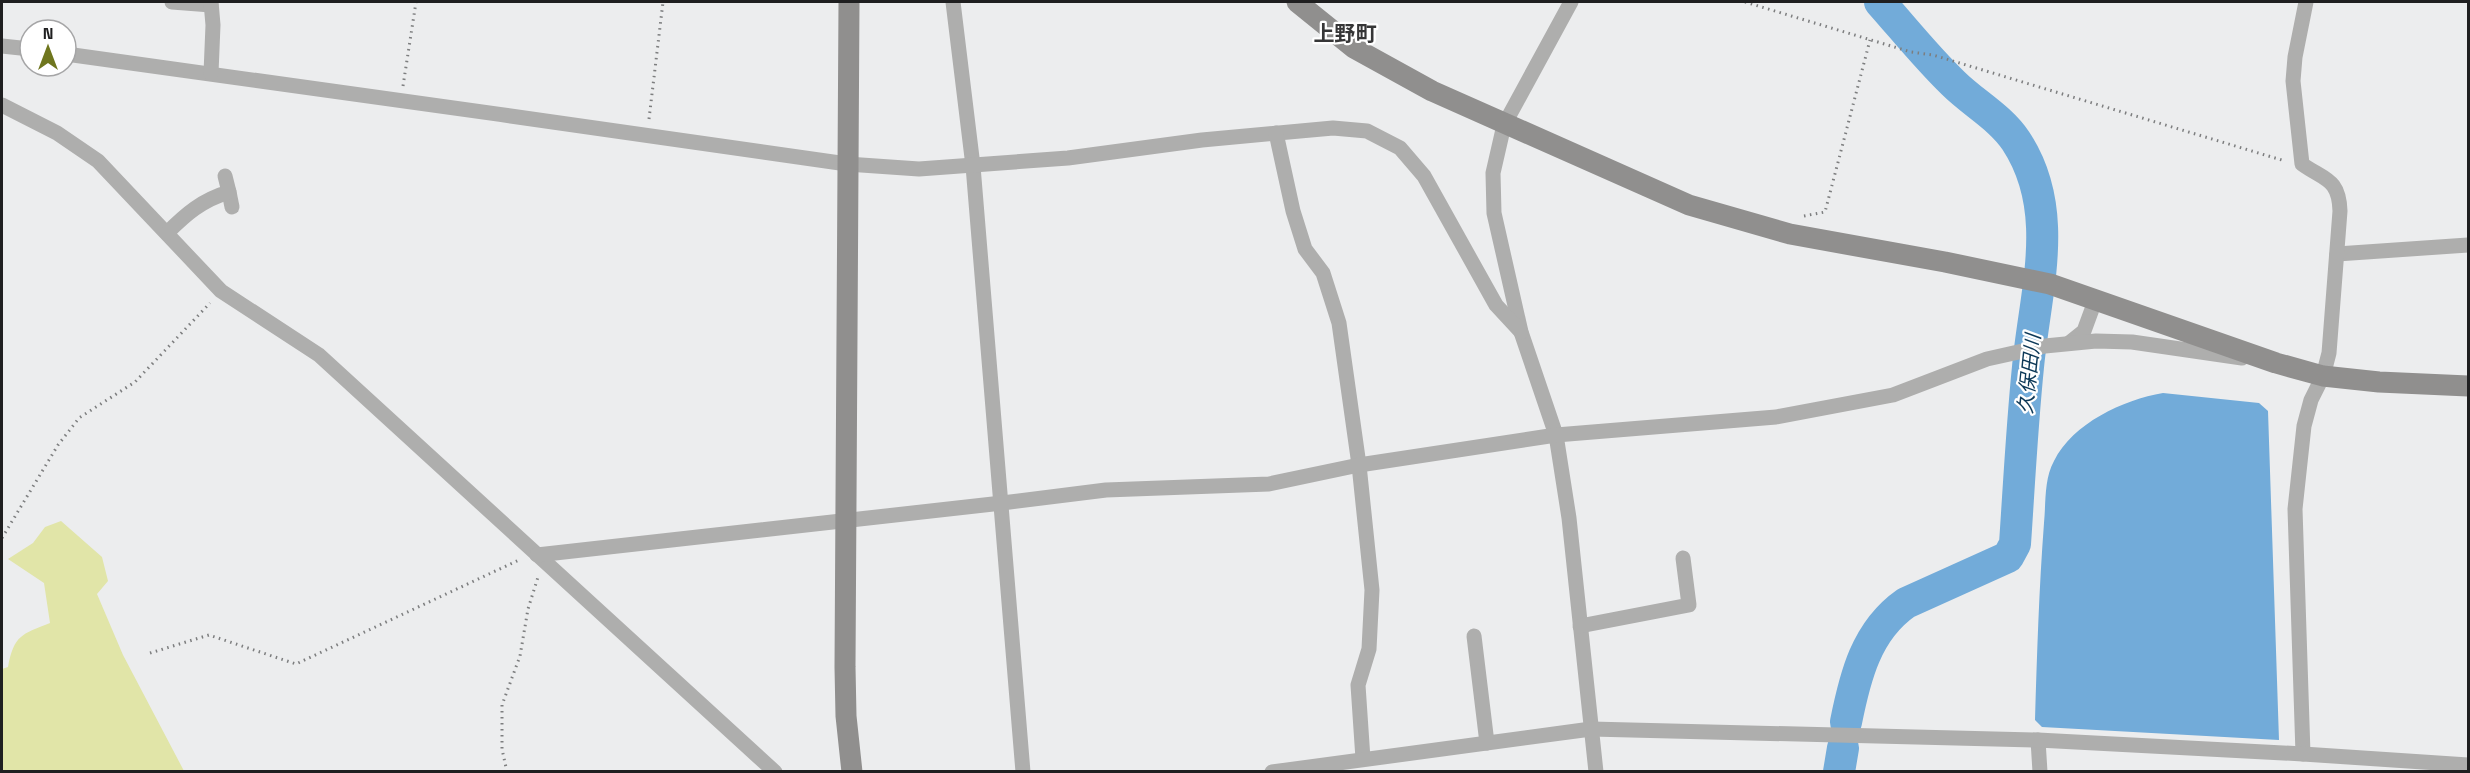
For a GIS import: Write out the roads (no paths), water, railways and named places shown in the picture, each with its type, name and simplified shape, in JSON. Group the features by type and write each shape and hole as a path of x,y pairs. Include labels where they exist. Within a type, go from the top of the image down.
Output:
{"street":[{"path":"172,2 211,3 213,25 211,73"},
{"path":"849,2 844,667 852,771"},
{"path":"953,2 973,165 1023,771"},
{"path":"1297,2 1354,48 1432,91 1504,125 1689,205 1790,234 2050,284 2276,363 2323,376 2379,382 2469,386"},
{"path":"1571,2 1504,125 1493,173 1494,213 1521,332 1556,435 1569,518 1596,771"},
{"path":"2303,754 2295,509 2304,426 2311,400 2323,376 2328,353 2340,196 2333,183 2302,164 2293,81 2295,57 2306,2"},
{"path":"2,46 18,48"},
{"path":"78,56 847,164 919,169 1068,158 1202,140 1333,128 1367,131 1400,148 1424,176 1496,305 1521,332"},
{"path":"2,105 57,133 98,161 221,291 319,355 775,771"},
{"path":"1276,133 1293,211 1305,249 1323,273 1339,323 1359,465 1372,590 1369,650 1358,685 1363,759"},
{"path":"167,233 195,206 211,197 230,199 225,176"},
{"path":"2337,254 2469,245"},
{"path":"2069,343 2084,331 2095,301"},
{"path":"538,556 1106,489 1269,484 1359,465 1556,435 1776,417 1893,395 1988,359 2021,350 2069,343 2132,342 2276,363"},
{"path":"1580,626 1689,605 1683,558"},
{"path":"1474,636 1487,743"},
{"path":"1272,771 1591,729 2038,740 2469,765"},
{"path":"2038,740 2040,771"}],"water":[{"path":"2163,393 2259,403 2268,411 2279,740 2042,727 2035,720 2038,622 2048,475 2062,447 2086,425 2101,415 2132,401"}],"waterway":[{"name":"久保田川","path":"1846,722 1864,656 1881,627 1892,614 1906,603 2008,557 2015,544 2026,389 2042,252 2042,223 2038,195 2030,168 2016,141 1994,117 1943,73 1880,2"},
{"name":"久保田川","path":"1839,772 1843,748"}],"district":[{"name":"上野町","path":"1345,33"}]}
